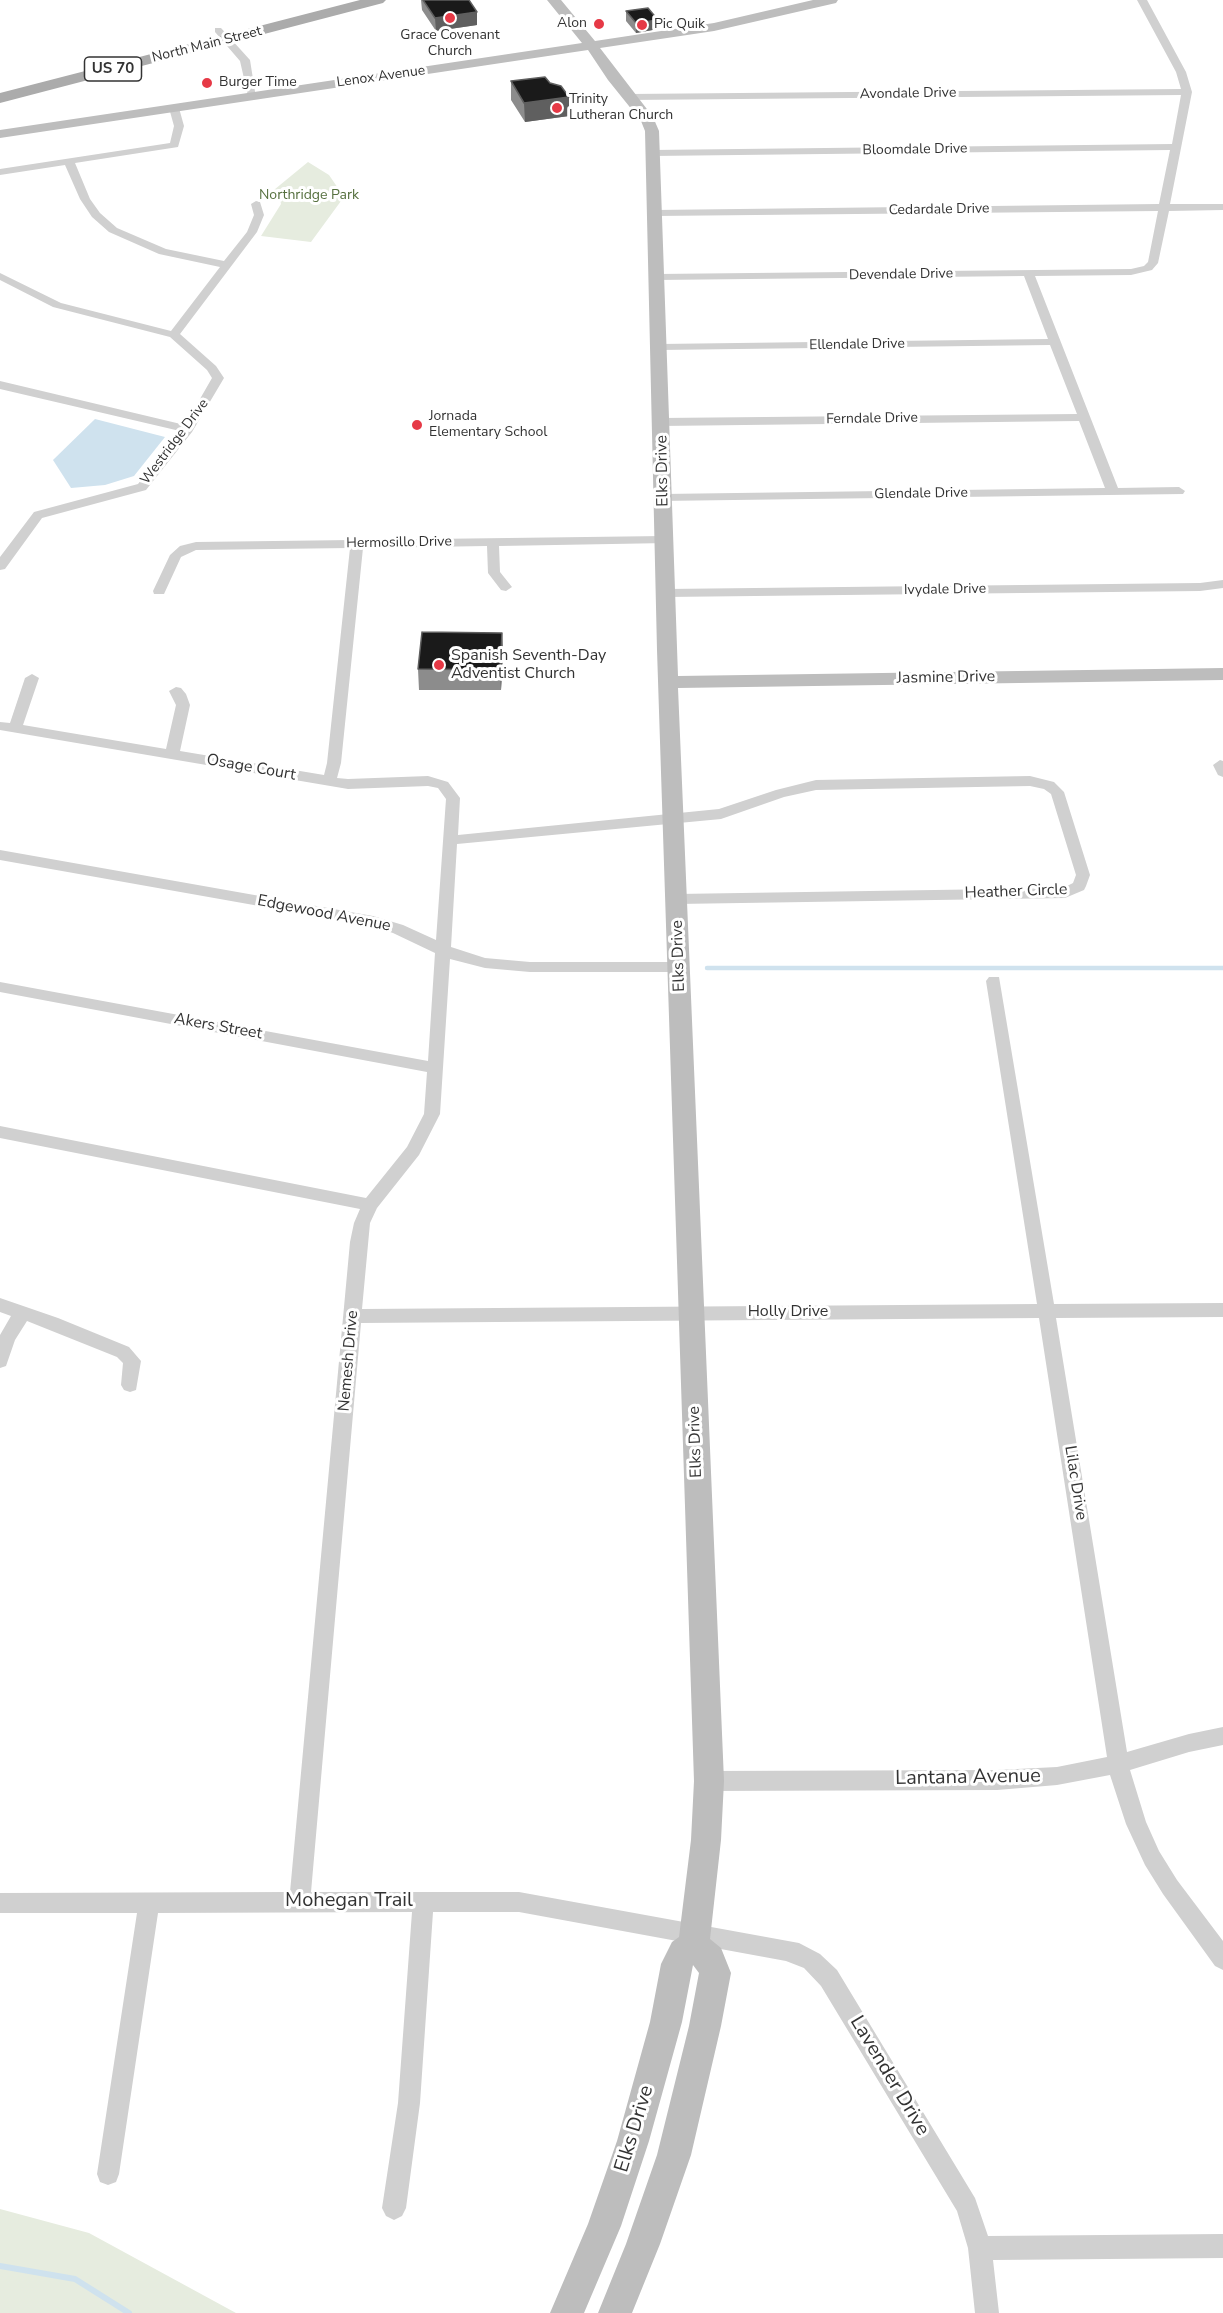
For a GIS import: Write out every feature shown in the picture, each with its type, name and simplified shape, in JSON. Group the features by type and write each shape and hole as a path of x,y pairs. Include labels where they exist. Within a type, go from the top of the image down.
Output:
{"main road":[{"name":"North Main Street","path":"0,98 338,0"},
{"name":"North Main Street","path":"0,86 378,0"},
{"name":"Elks Drive","path":"554,0 592,46 651,127 709,1781 706,1840 694,1939 678,1964 666,2022 633,2141 604,2226 567,2313"},
{"name":"Lenox Avenue","path":"0,134 714,27 831,0"},
{"name":"Jasmine Drive","path":"669,682 1223,674"},
{"path":"615,2313 643,2244 674,2155 705,2026 715,1973 710,1959 694,1939"}],"street":[{"path":"1142,0 1181,72 1187,92 1165,207"},
{"path":"223,35 245,60 253,96"},
{"name":"Avondale Drive","path":"629,97 1187,92"},
{"path":"0,170 69,162 174,145 179,126 174,108"},
{"name":"Bloomdale Drive","path":"652,153 1177,147"},
{"path":"69,162 85,199 96,215 113,230 163,252 226,265"},
{"path":"0,276 57,305 174,335 252,232 259,215 256,204"},
{"name":"Devendale Drive","path":"657,277 1146,270 1153,263 1165,207"},
{"name":"Cedardale Drive","path":"655,213 1223,207"},
{"path":"1028,273 1113,492"},
{"name":"Westridge Drive","path":"0,566 38,515 142,487 188,429 218,378 212,368 174,335"},
{"name":"Ellendale Drive","path":"660,347 1053,342"},
{"path":"0,385 188,429"},
{"name":"Ferndale Drive","path":"662,422 1083,417"},
{"name":"Glendale Drive","path":"663,498 1179,491"},
{"name":"Hermosillo Drive","path":"159,591 173,558 180,551 190,547 664,540"},
{"path":"493,542 494,573 506,587"},
{"path":"328,781 334,763 357,544"},
{"name":"Ivydale Drive","path":"666,593 1200,587 1223,584"},
{"path":"7,727 21,715 32,678"},
{"path":"172,755 183,705 176,691"},
{"name":"Osage Court","path":"7,727 328,781 365,785 421,780 443,785 453,798 451,840"},
{"name":"Heather Circle","path":"451,840 730,812 781,793 816,785 1036,782 1049,785 1057,792 1083,875 1079,886 1065,893 677,898"},
{"name":"Nemesh Drive","path":"300,1901 359,1242 370,1205 413,1150 424,1132 434,1102 451,840"},
{"name":"Edgewood Avenue","path":"0,855 367,920 398,929 444,951 478,961 516,967 680,967"},
{"name":"Lilac Drive","path":"994,981 1119,1764 1130,1808 1152,1858 1170,1887 1223,1959"},
{"name":"Akers Street","path":"0,987 436,1068"},
{"path":"0,1132 370,1205"},
{"path":"0,1305 123,1352 132,1361 130,1385"},
{"name":"Holly Drive","path":"354,1316 1223,1310"},
{"path":"0,1361 7,1339 23,1312"},
{"name":"Lantana Avenue","path":"709,1781 997,1780 1057,1776 1119,1764 1189,1743 1223,1736"},
{"path":"108,2174 149,1901"},
{"path":"394,2208 408,2103 423,1901"},
{"name":"Mohegan Trail","path":"0,1903 519,1902 694,1939"},
{"name":"Lavender Drive","path":"694,1939 786,1950 812,1961 822,1969 961,2194 980,2248 987,2313"},
{"path":"980,2248 1223,2247"}],"green space":[{"name":"Northridge Park","path":"308,162 329,175 340,191 341,201 311,242 261,236 281,204 280,199 269,194"},
{"path":"0,2209 89,2233 236,2313 0,2313"}],"water":[{"path":"95,419 165,437 134,476 105,485 71,488 53,460"}],"building":[{"path":"423,0 469,0 477,12 435,18"},
{"path":"648,8 658,20 636,23 626,11"},
{"path":"545,77 550,83 561,86 569,97 524,103 511,81"},
{"path":"422,632 502,633 500,670 418,669"}],"waterway":[{"path":"707,968 1223,968"},
{"path":"0,2266 75,2279 129,2313"}],"place":[{"name":"Grace Covenant Church","path":"450,18"},
{"name":"Alon","path":"599,24"},
{"name":"Pic Quik","path":"642,25"},
{"name":"Burger Time","path":"207,83"},
{"name":"Trinity Lutheran Church","path":"557,108"},
{"name":"Jornada Elementary School","path":"417,425"},
{"name":"Spanish Seventh-Day Adventist Church","path":"439,665"}]}
